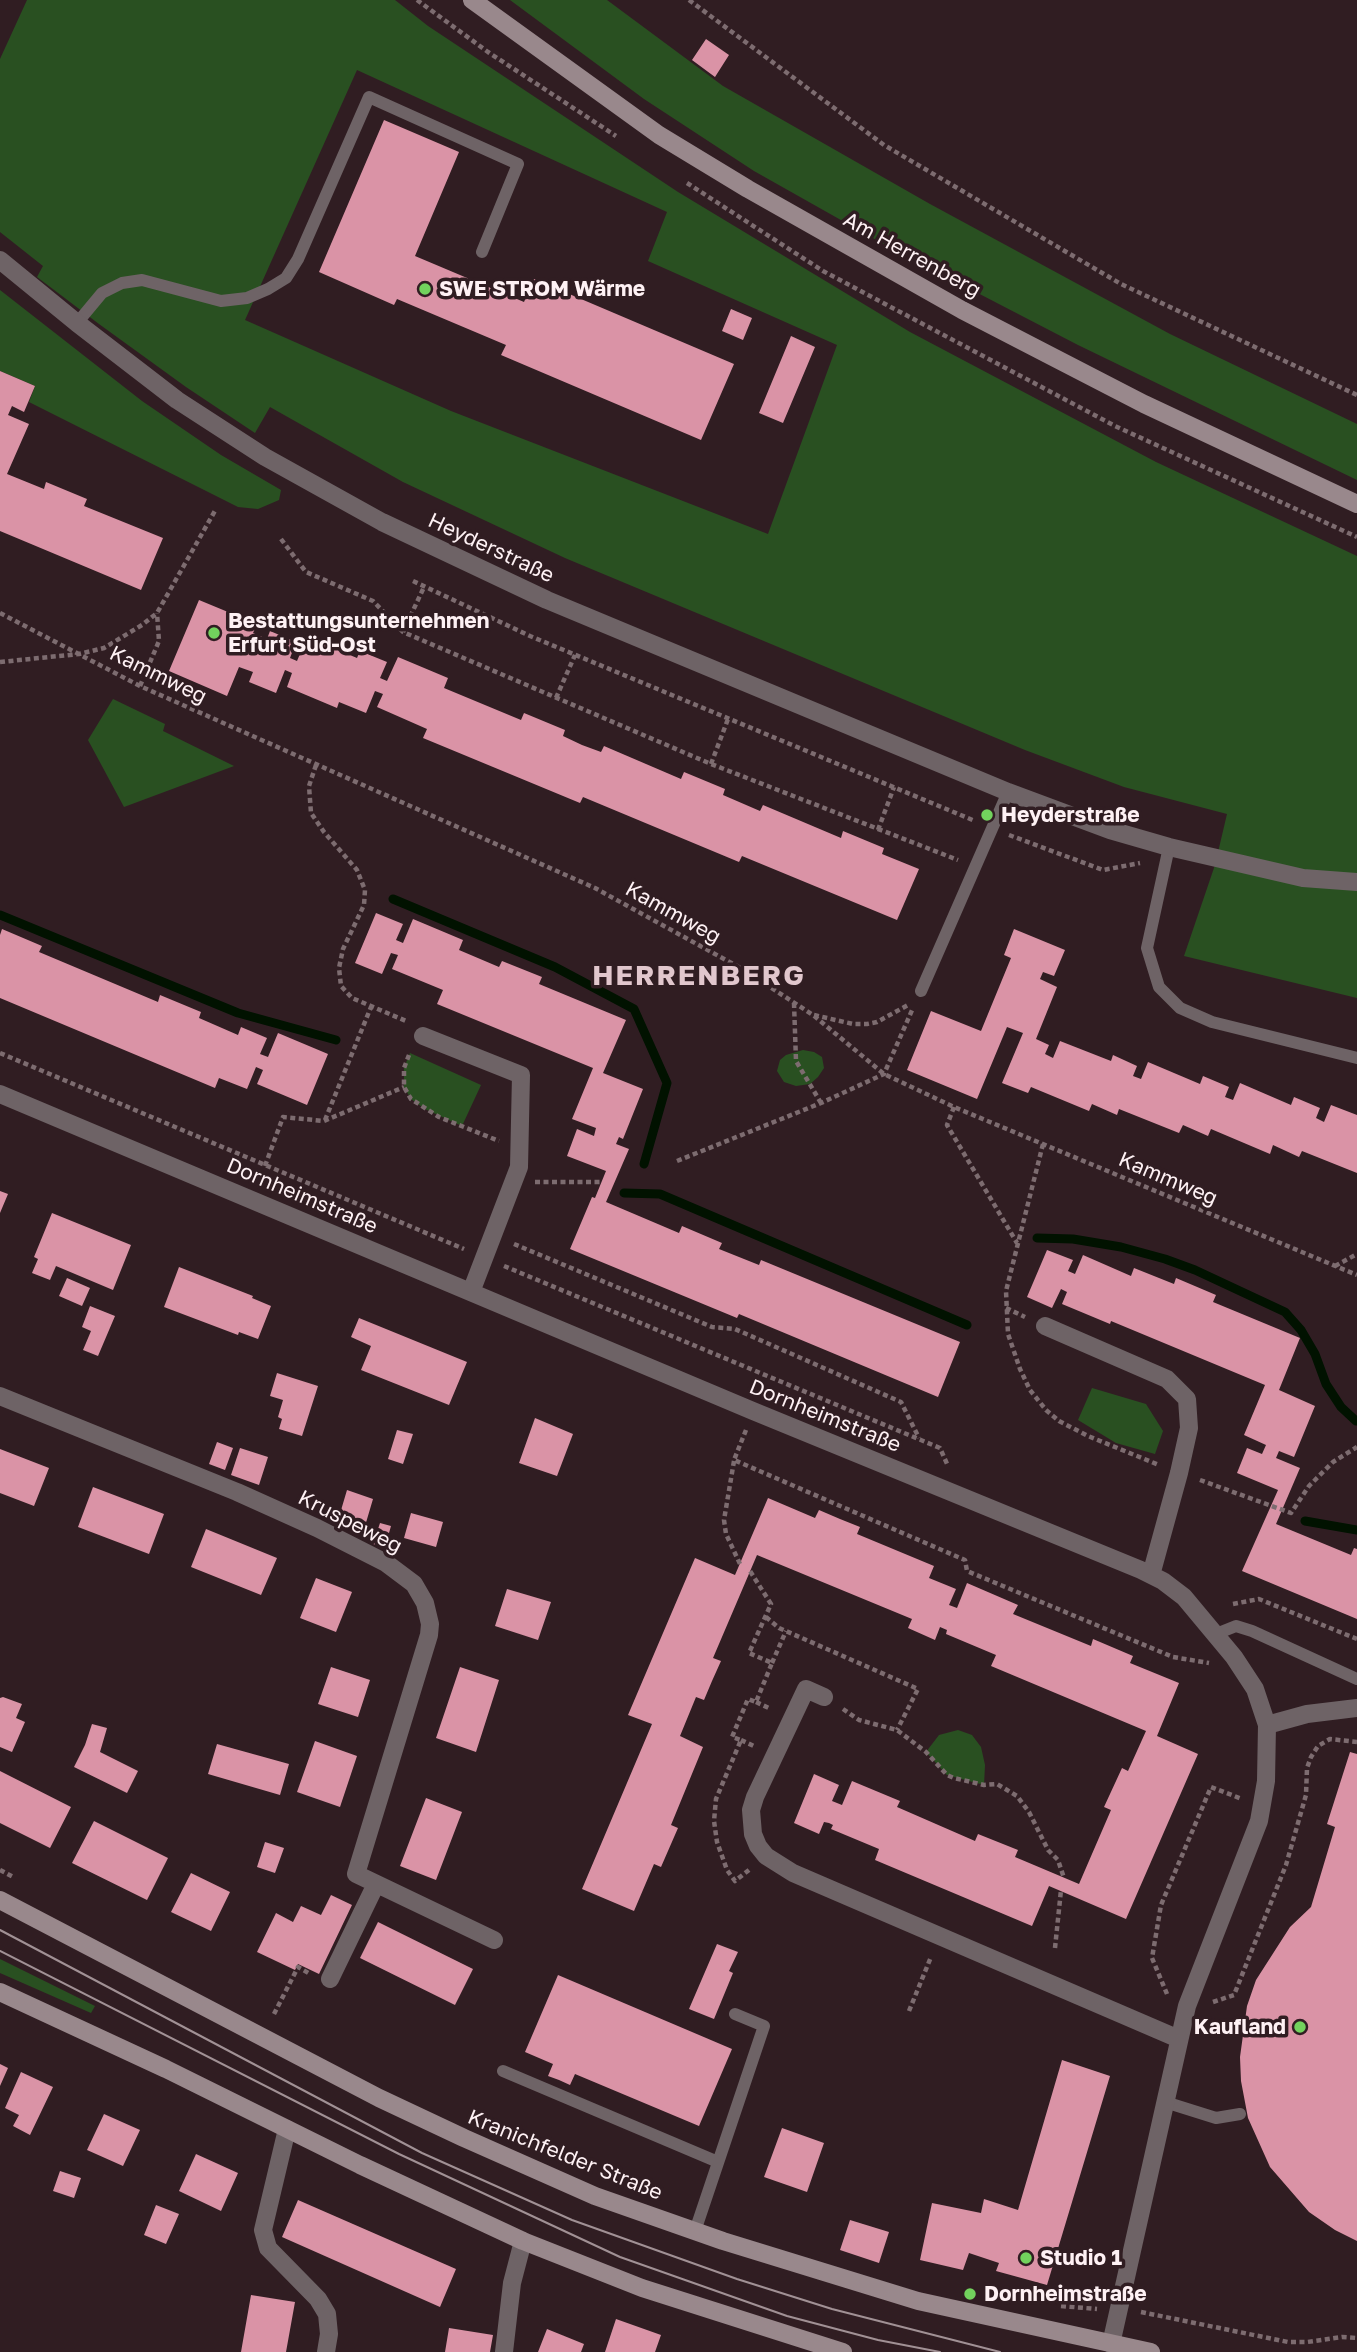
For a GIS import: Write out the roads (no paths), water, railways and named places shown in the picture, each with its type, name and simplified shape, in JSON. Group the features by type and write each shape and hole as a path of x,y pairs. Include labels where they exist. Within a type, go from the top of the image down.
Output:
{"main road":[{"name":"Am Herrenberg","path":"471,0 659,135 748,189 962,310 1062,362 1144,404 1357,504"},
{"name":"Kranichfelder Straße","path":"0,1900 439,2127 595,2196 695,2231 918,2301 1151,2352"},
{"path":"0,1992 523,2241 642,2288 808,2347 843,2352"}],"street":[{"name":"Heyderstraße","path":"0,260 177,400 248,446 382,522 547,600 1008,792 1110,830 1169,847 1304,877 1357,882"},
{"path":"424,1036 521,1075 519,1167 471,1292"},
{"name":"Dornheimstraße","path":"0,1094 753,1411 1151,1575 1176,1589 1216,1634 1255,1689 1267,1725 1267,1772 1259,1821 1188,2006 1111,2344"},
{"path":"1045,1326 1167,1379 1188,1399 1189,1428 1180,1473 1151,1575"},
{"name":"Kruspeweg","path":"0,1396 283,1513 386,1563 414,1584 425,1603 430,1624 429,1635 356,1874 494,1940"},
{"path":"824,1697 806,1689 755,1797 751,1810 752,1828 755,1840 766,1856 793,1873 1179,2039"},
{"path":"1267,1725 1307,1714 1357,1709"},
{"path":"330,1979 376,1884"},
{"path":"287,2129 263,2230 268,2248 318,2299 327,2314 329,2334 326,2352"},
{"path":"504,2352 512,2283 523,2241"}],"lane":[{"path":"77,323 102,293 122,283 142,280 221,301 247,298 286,278 298,259 369,97 518,164 482,252"},
{"path":"921,991 1008,792"},
{"path":"1169,847 1147,948 1158,987 1180,1008 1212,1022 1357,1058"},
{"path":"1216,1634 1236,1626 1252,1631 1357,1679"},
{"path":"695,2231 764,2026 734,2014"},
{"path":"503,2071 718,2162"},
{"path":"1165,2102 1216,2118 1240,2114"}],"waterway":[{"path":"393,899 555,967 634,1009 667,1083 644,1164"},
{"path":"0,915 238,1013 336,1040"},
{"path":"624,1193 660,1194 967,1325"},
{"path":"1037,1238 1073,1239 1121,1247 1165,1259 1285,1312 1301,1330 1315,1354 1326,1384 1341,1407 1356,1421"},
{"path":"1305,1521 1357,1530"}],"tram line":[{"path":"0,1930 422,2153 572,2220 737,2279 832,2309 1000,2352"},
{"path":"0,1951 399,2154 620,2257 787,2316 878,2340 940,2352"}],"place":[{"name":"SWE STROM Wärme","path":"425,289"},
{"name":"Bestattungsunternehmen Erfurt Süd-Ost","path":"214,633"},
{"name":"Heyderstraße","path":"987,815"},
{"name":"Kaufland","path":"1300,2027"},
{"name":"Studio 1","path":"1026,2258"},
{"name":"Dornheimstraße","path":"970,2294"}],"district":[{"name":"HERRENBERG","path":"699,976"}]}
